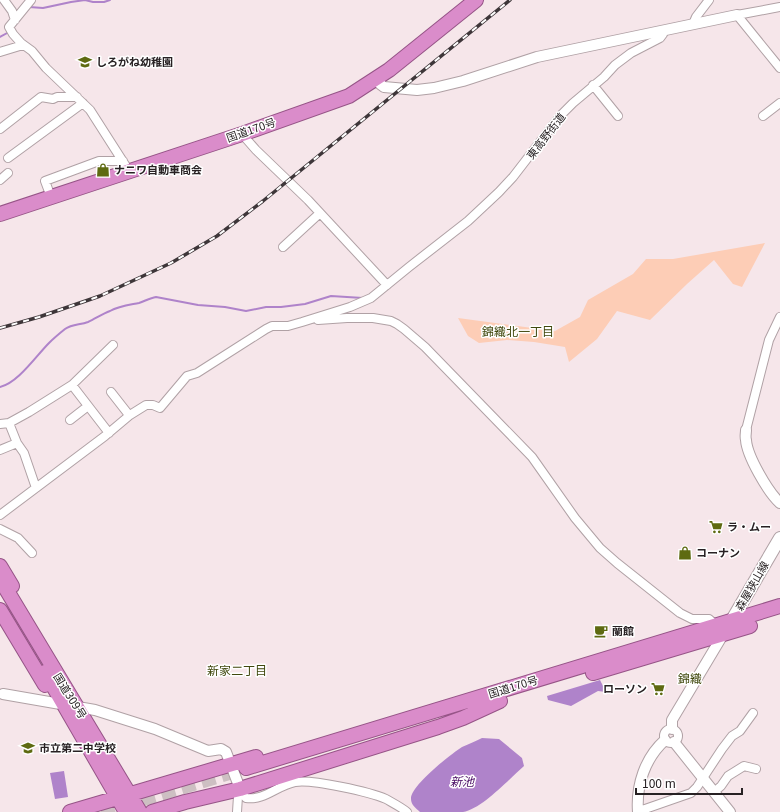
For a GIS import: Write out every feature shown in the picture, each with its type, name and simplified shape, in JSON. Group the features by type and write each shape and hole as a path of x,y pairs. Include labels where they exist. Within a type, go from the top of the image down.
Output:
{"highway":[{"name":"国道170号","path":"0,214 51,197 126,166 242,134 349,96 376,80 476,0"},
{"path":"0,566 62,672 61,682"},
{"name":"国道309号","path":"0,579 61,682 69,705"},
{"name":"国道309号","path":"0,596 69,705 124,797 140,812"},
{"name":"国道170号","path":"780,606 732,621 720,629 500,701 247,773 479,698 720,629 780,616"},
{"path":"0,610 46,687 69,705"},
{"path":"70,812 433,704 458,698 479,698"},
{"path":"152,812 185,802 241,791 438,727 463,718 500,701"},
{"name":"国道309号","path":"124,797 126,812"}],"main road":[{"name":"森屋狭山線","path":"732,621 780,538"}],"street":[{"path":"4,0 12,11 15,20"},
{"path":"31,0 9,27 23,45 32,51 46,68 90,110 126,166"},
{"path":"693,24 696,17 709,0"},
{"path":"376,80 384,87 417,90 434,88 463,81 537,56 780,7"},
{"path":"737,15 780,68"},
{"name":"東高野街道","path":"307,320 362,303 371,298 468,221 513,177 560,116 573,103 615,64 631,53 660,38 664,30"},
{"path":"0,52 23,45"},
{"path":"593,85 618,116"},
{"path":"0,128 41,97 53,99 57,97 77,96"},
{"path":"8,158 83,103"},
{"path":"763,116 780,103"},
{"path":"242,134 256,150 320,213 387,285"},
{"path":"0,180 8,174"},
{"path":"283,247 320,213"},
{"path":"0,515 109,433 129,415 146,405 153,404 160,408 187,376 197,373 272,326 288,326 307,320 360,317 385,320 397,324 425,346 532,457 575,518 593,540 609,556 680,613 692,619 709,618 720,629 672,720 672,729 667,730 664,733 669,741 703,778 730,812"},
{"path":"780,317 769,340 746,430 746,440 750,456 767,488 780,503"},
{"path":"0,424 9,423 72,385 113,345"},
{"path":"72,385 109,433"},
{"path":"111,392 129,415"},
{"path":"70,420 88,406"},
{"path":"9,423 17,443 24,453 36,488"},
{"path":"0,450 17,443"},
{"path":"0,529 18,538 32,553"},
{"path":"1,694 95,710 154,729 208,751 221,749 226,752 241,791 246,798 250,799 269,793 294,782 311,782 370,794 386,800 407,812"},
{"path":"669,741 657,747 647,764 640,781 637,800 638,811 687,795 697,787 722,749 732,736 740,730 753,713"},
{"path":"714,792 721,786 728,776 744,766 756,768"},
{"path":"237,812 238,796 241,791"}],"shaded area":[{"path":"765,243 742,287 733,284 714,260 650,320 617,311 597,339 569,362 565,347 534,342 507,340 479,343 468,336 458,318 555,331 580,317 588,300 633,274 646,259 673,259"}],"water":[{"path":"600,680 606,692 598,691 571,706 548,700 547,696"},
{"name":"新池","path":"482,738 499,739 522,758 524,766 487,800 470,810 463,812 420,812 411,801 412,793 417,786 441,763 462,747"},
{"path":"64,771 68,797 55,799 50,773"}],"waterway":[{"path":"29,7 43,8 85,0 93,2 104,2 110,0"},
{"path":"0,37 9,32"},
{"path":"0,387 20,375 49,343 68,327 88,322 117,308 139,303 154,297 198,305 225,307 246,311 266,307 305,304 331,296 363,298"}],"tunnel":[{"path":"101,812 246,768"}],"railway":[{"path":"0,328 39,317 100,296 171,263 217,236 263,201 510,0"}],"place":[{"name":"しろがね幼稚園","path":"85,62"},
{"name":"ナニワ自動車商会","path":"103,170"},
{"name":"ラ・ムー","path":"716,527"},
{"name":"コーナン","path":"685,553"},
{"name":"蘭館","path":"601,631"},
{"name":"ローソン","path":"658,689"},
{"name":"市立第二中学校","path":"28,748"}],"district":[{"name":"錦織北一丁目","path":"518,332"},
{"name":"新家二丁目","path":"237,671"},
{"name":"錦織","path":"690,679"}]}
